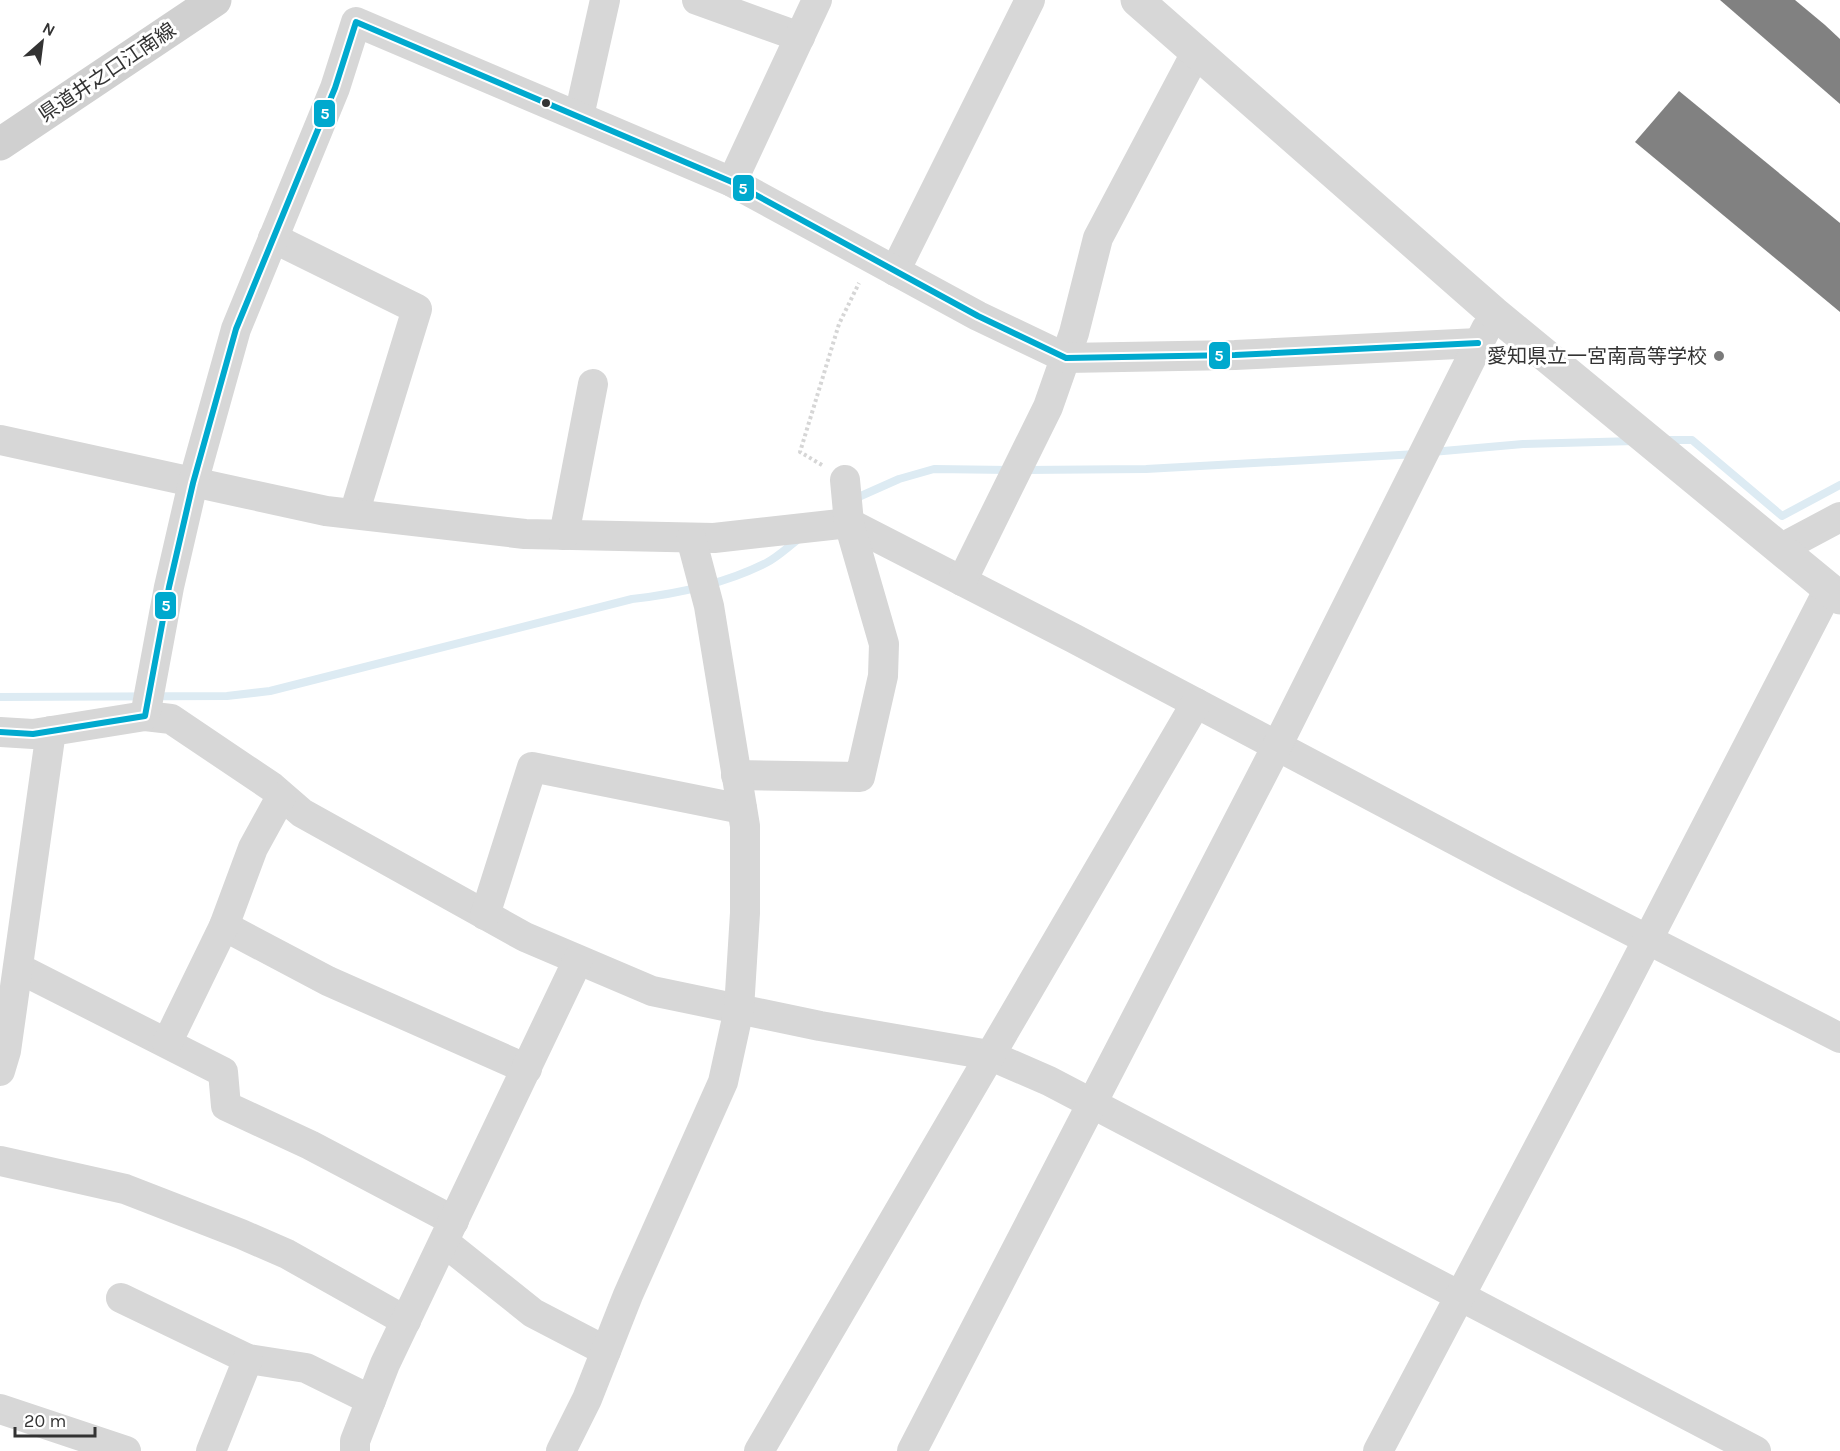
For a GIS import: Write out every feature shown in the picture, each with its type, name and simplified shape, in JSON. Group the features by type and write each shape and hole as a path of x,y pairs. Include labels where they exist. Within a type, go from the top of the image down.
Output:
{"main road":[{"name":"県道井之口江南線","path":"0,144 215,0"}],"street":[{"path":"579,116 605,0"},
{"path":"697,0 800,37"},
{"path":"732,182 818,0"},
{"path":"883,264 1030,0"},
{"path":"1137,0 1494,313 1834,593 1648,939 1378,1451"},
{"path":"145,716 169,587 193,483 236,329 335,88 356,22 732,182 978,316 1066,358 1235,355 1478,343"},
{"path":"962,581 1048,407 1066,358 1098,238 1197,51"},
{"path":"273,238 417,309 354,514"},
{"path":"912,1451 1277,746 1494,313"},
{"path":"564,535 593,384"},
{"path":"0,440 326,511 525,534 714,538 849,523 1840,1038"},
{"path":"736,775 860,777 883,676 884,644 849,523 845,480"},
{"path":"1780,549 1840,517"},
{"path":"561,1451 587,1400 723,1082 739,1009 745,913 744,826 709,606 692,538"},
{"path":"759,1451 1196,703"},
{"path":"0,732 33,734 145,716 171,719 272,787 302,813 525,937 651,991 989,1055 1093,1104 1756,1451"},
{"path":"2,1057 18,968 51,731"},
{"path":"485,915 532,767 742,809"},
{"path":"167,1043 224,926 253,848 281,797"},
{"path":"224,926 328,981 526,1070"},
{"path":"355,1451 355,1441 371,1400 406,1321 578,960"},
{"path":"18,968 223,1072 226,1106 310,1145 449,1232 533,1313 606,1352"},
{"path":"0,1161 125,1189 241,1234 287,1254 406,1321"},
{"path":"121,1298 248,1359 306,1368 371,1400"},
{"path":"211,1451 248,1359"},
{"path":"0,1410 80,1444 126,1451"}],"path":[{"path":"845,480 800,452 839,324 883,264"}],"building":[{"path":"1720,0 1795,0 1825,25 1840,39 1840,104"},
{"path":"1679,91 1840,223 1840,312 1635,142"}],"waterway":[{"path":"1663,440 1692,440 1782,516 1840,485"},
{"path":"1432,452 1523,444 1635,441"},
{"path":"1025,470 1146,469 1417,454"},
{"path":"854,499 899,479 934,469 1009,470"},
{"path":"0,697 227,696 270,691 632,599 683,591 717,582 766,563 800,538"}],"transit line":[{"name":"5","path":"0,732 33,734 145,716 169,587 193,483 236,329 335,88 356,22 732,182 978,316 1066,358 1235,355 1478,343"}],"place":[{"name":"愛知県立一宮南高等学校","path":"1719,356"}]}
